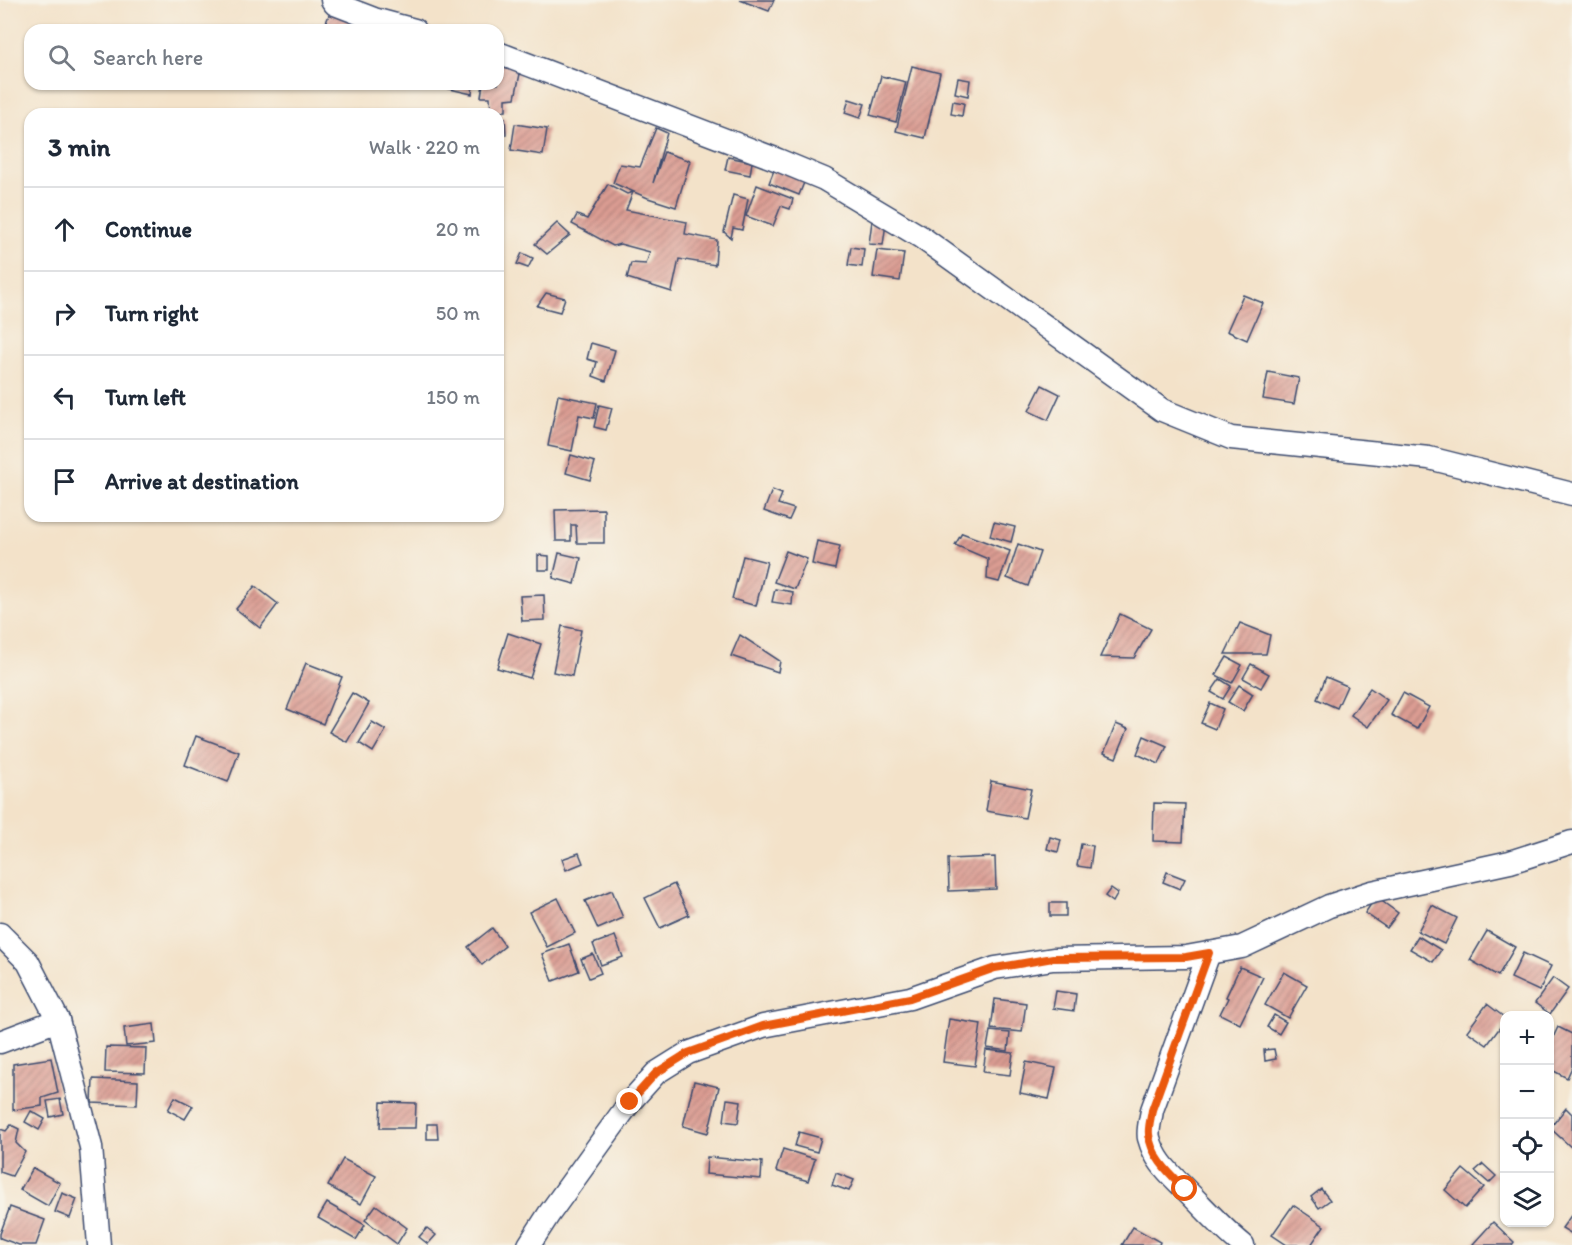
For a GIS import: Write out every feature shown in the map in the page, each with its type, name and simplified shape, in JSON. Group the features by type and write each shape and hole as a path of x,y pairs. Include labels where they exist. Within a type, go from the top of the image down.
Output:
{"street":[{"path":"332,0 336,4 393,24"},
{"path":"504,55 824,179 921,237 1162,410 1231,438 1429,458 1572,494"},
{"path":"529,1245 630,1102 656,1073 688,1053 763,1026 910,998 995,968 1053,958 1186,957 1242,947 1329,906 1372,892 1510,862 1572,842"},
{"path":"0,934 28,962 58,1020 91,1147 99,1245"},
{"path":"1209,953 1152,1110 1149,1135 1155,1153 1166,1171 1242,1245"},
{"path":"0,1042 58,1020"}],"building":[{"path":"740,0 774,0 769,11"},
{"path":"331,10 365,24 325,24"},
{"path":"504,63 521,69 515,98 506,99 506,111 504,108 491,108 490,97 481,97 482,90 504,90"},
{"path":"912,66 940,73 925,138 896,131"},
{"path":"881,76 906,82 896,122 870,115"},
{"path":"958,78 970,80 968,96 955,93"},
{"path":"454,90 472,90 472,94"},
{"path":"849,99 865,104 860,118 845,113"},
{"path":"953,101 964,103 962,116 951,114"},
{"path":"505,118 506,135 504,135"},
{"path":"515,124 547,129 543,155 511,150"},
{"path":"656,128 667,133 653,183 664,152 690,161 676,207 613,183 620,164 640,167"},
{"path":"728,157 752,162 750,175 725,170"},
{"path":"778,160 807,175 799,195 769,183"},
{"path":"608,184 627,194 633,192 626,210 687,222 685,234 717,240 715,265 679,259 672,292 627,278 631,263 646,264 650,252 620,244 613,246 572,224 577,215 587,219"},
{"path":"757,185 793,199 790,209 781,206 773,226 746,216"},
{"path":"733,195 748,199 742,230 733,228 731,238 724,232"},
{"path":"872,221 886,223 883,245 869,244"},
{"path":"557,223 570,235 547,254 535,244"},
{"path":"851,247 864,249 862,267 848,265"},
{"path":"877,250 904,253 900,281 873,277"},
{"path":"522,253 533,258 528,268 517,264"},
{"path":"546,293 565,298 560,312 537,306"},
{"path":"1243,295 1263,303 1247,340 1227,331"},
{"path":"591,343 615,350 606,381 593,376 597,362 587,359"},
{"path":"1268,372 1299,378 1294,404 1263,399"},
{"path":"1042,385 1060,394 1048,420 1029,411"},
{"path":"558,395 597,403 594,418 579,415 572,451 548,446"},
{"path":"599,405 612,408 606,430 594,427"},
{"path":"571,455 595,462 590,480 566,473"},
{"path":"772,490 782,494 778,504 794,509 789,520 764,511"},
{"path":"604,509 604,543 577,543 576,525 571,525 571,541 556,541 555,510"},
{"path":"994,522 1015,527 1011,542 990,536"},
{"path":"962,533 1010,551 999,582 987,579 988,559 955,545"},
{"path":"817,541 840,546 835,569 812,564"},
{"path":"1018,544 1040,552 1028,586 1007,578"},
{"path":"786,551 807,559 795,589 774,582"},
{"path":"559,553 581,558 575,584 553,578"},
{"path":"538,555 549,556 549,570 538,570"},
{"path":"743,556 767,562 756,606 732,599"},
{"path":"255,586 278,604 260,628 236,609"},
{"path":"775,589 793,592 792,605 772,602"},
{"path":"544,595 545,620 522,621 520,596"},
{"path":"1120,614 1151,629 1134,658 1100,657"},
{"path":"1240,623 1270,635 1266,654 1225,654"},
{"path":"562,626 581,630 572,676 553,672"},
{"path":"508,633 541,644 530,678 497,668"},
{"path":"740,635 780,661 778,672 731,656"},
{"path":"1227,657 1242,665 1232,683 1216,675"},
{"path":"306,663 342,677 323,724 287,709"},
{"path":"1251,664 1269,674 1261,688 1243,678"},
{"path":"1326,677 1347,686 1337,708 1317,699"},
{"path":"1220,679 1231,686 1223,699 1211,692"},
{"path":"1239,685 1253,694 1243,711 1228,702"},
{"path":"1370,688 1387,700 1368,727 1351,715"},
{"path":"352,693 369,703 347,742 329,732"},
{"path":"1403,693 1429,707 1417,729 1391,715"},
{"path":"1210,703 1223,709 1215,729 1201,723"},
{"path":"372,722 386,730 373,752 359,743"},
{"path":"1116,724 1128,729 1116,758 1104,753"},
{"path":"196,736 239,752 228,782 185,765"},
{"path":"1144,736 1167,746 1159,764 1137,754"},
{"path":"991,781 1031,789 1025,818 986,811"},
{"path":"1154,803 1185,804 1183,842 1153,841"},
{"path":"1050,837 1061,840 1058,852 1047,849"},
{"path":"1081,844 1093,846 1090,868 1077,866"},
{"path":"579,853 583,863 566,870 562,859"},
{"path":"995,857 996,889 949,891 948,859"},
{"path":"1167,872 1185,879 1180,889 1163,882"},
{"path":"674,884 689,915 660,928 645,898"},
{"path":"1111,888 1118,893 1113,902 1105,896"},
{"path":"612,890 623,918 598,929 585,901"},
{"path":"1376,897 1398,913 1387,928 1365,913"},
{"path":"558,898 575,933 547,947 529,912"},
{"path":"1050,903 1066,903 1066,916 1050,916"},
{"path":"1432,905 1457,918 1444,944 1418,931"},
{"path":"492,928 505,946 482,965 468,947"},
{"path":"1487,931 1515,947 1498,976 1470,960"},
{"path":"615,936 623,957 601,965 593,944"},
{"path":"1418,936 1441,950 1433,962 1410,949"},
{"path":"569,944 579,971 553,981 542,954"},
{"path":"1523,953 1551,966 1539,991 1511,978"},
{"path":"593,954 601,973 589,978 581,959"},
{"path":"1240,967 1263,977 1240,1024 1220,1014"},
{"path":"1284,972 1307,985 1288,1018 1265,1005"},
{"path":"1553,978 1568,989 1552,1011 1546,1011 1535,1003"},
{"path":"1056,991 1076,994 1074,1011 1053,1008"},
{"path":"995,999 1026,1003 1022,1032 991,1029"},
{"path":"1487,1004 1500,1014 1500,1027 1487,1045 1467,1031"},
{"path":"1274,1015 1286,1022 1279,1034 1267,1027"},
{"path":"949,1019 981,1024 975,1066 943,1062"},
{"path":"154,1024 156,1043 126,1046 124,1028"},
{"path":"1558,1027 1572,1034 1572,1067 1567,1078 1554,1071 1554,1036"},
{"path":"990,1031 1010,1033 1008,1051 987,1048"},
{"path":"106,1047 146,1048 145,1073 105,1072"},
{"path":"1274,1049 1276,1059 1265,1061 1264,1050"},
{"path":"986,1050 1013,1053 1010,1075 983,1072"},
{"path":"51,1058 58,1093 42,1098 42,1106 13,1110 13,1064"},
{"path":"1026,1062 1056,1068 1049,1099 1020,1093"},
{"path":"93,1079 138,1081 137,1105 92,1103"},
{"path":"694,1081 719,1087 708,1133 683,1126"},
{"path":"175,1097 193,1106 185,1119 168,1110"},
{"path":"60,1099 63,1114 50,1117 47,1101"},
{"path":"727,1099 741,1101 738,1123 724,1121"},
{"path":"381,1102 416,1103 415,1128 380,1128"},
{"path":"1566,1108 1572,1114 1572,1148 1554,1132 1554,1123"},
{"path":"31,1111 45,1119 39,1130 25,1122"},
{"path":"427,1124 437,1124 438,1139 427,1139"},
{"path":"11,1125 19,1129 16,1143 25,1152 12,1176 0,1172 0,1129 6,1131"},
{"path":"799,1132 821,1138 817,1152 795,1146"},
{"path":"783,1149 815,1159 808,1181 776,1171"},
{"path":"707,1157 762,1162 761,1179 706,1174"},
{"path":"343,1159 376,1176 361,1204 328,1186"},
{"path":"1483,1164 1496,1176 1489,1183 1475,1171"},
{"path":"33,1168 60,1183 48,1206 20,1190"},
{"path":"1463,1169 1484,1187 1465,1208 1445,1190"},
{"path":"836,1173 854,1180 849,1191 832,1185"},
{"path":"1321,1189 1330,1200 1319,1208 1311,1197"},
{"path":"62,1193 77,1199 70,1218 55,1212"},
{"path":"327,1203 365,1225 356,1240 318,1218"},
{"path":"376,1205 407,1228 397,1244 365,1220"},
{"path":"1293,1205 1324,1226 1311,1245 1287,1245 1272,1235"},
{"path":"10,1207 45,1220 36,1245 19,1245 0,1238"},
{"path":"1572,1214 1572,1234 1562,1228"},
{"path":"1493,1222 1514,1242 1512,1245 1474,1245 1473,1244"},
{"path":"1133,1227 1160,1242 1159,1245 1122,1245"},
{"path":"427,1228 436,1235 428,1244 419,1237"}],"route":[{"path":"630,1102 656,1073 688,1053 763,1026 910,998 995,968 1053,958 1186,957 1209,953 1152,1110 1149,1135 1155,1153 1166,1171 1185,1189"}]}
